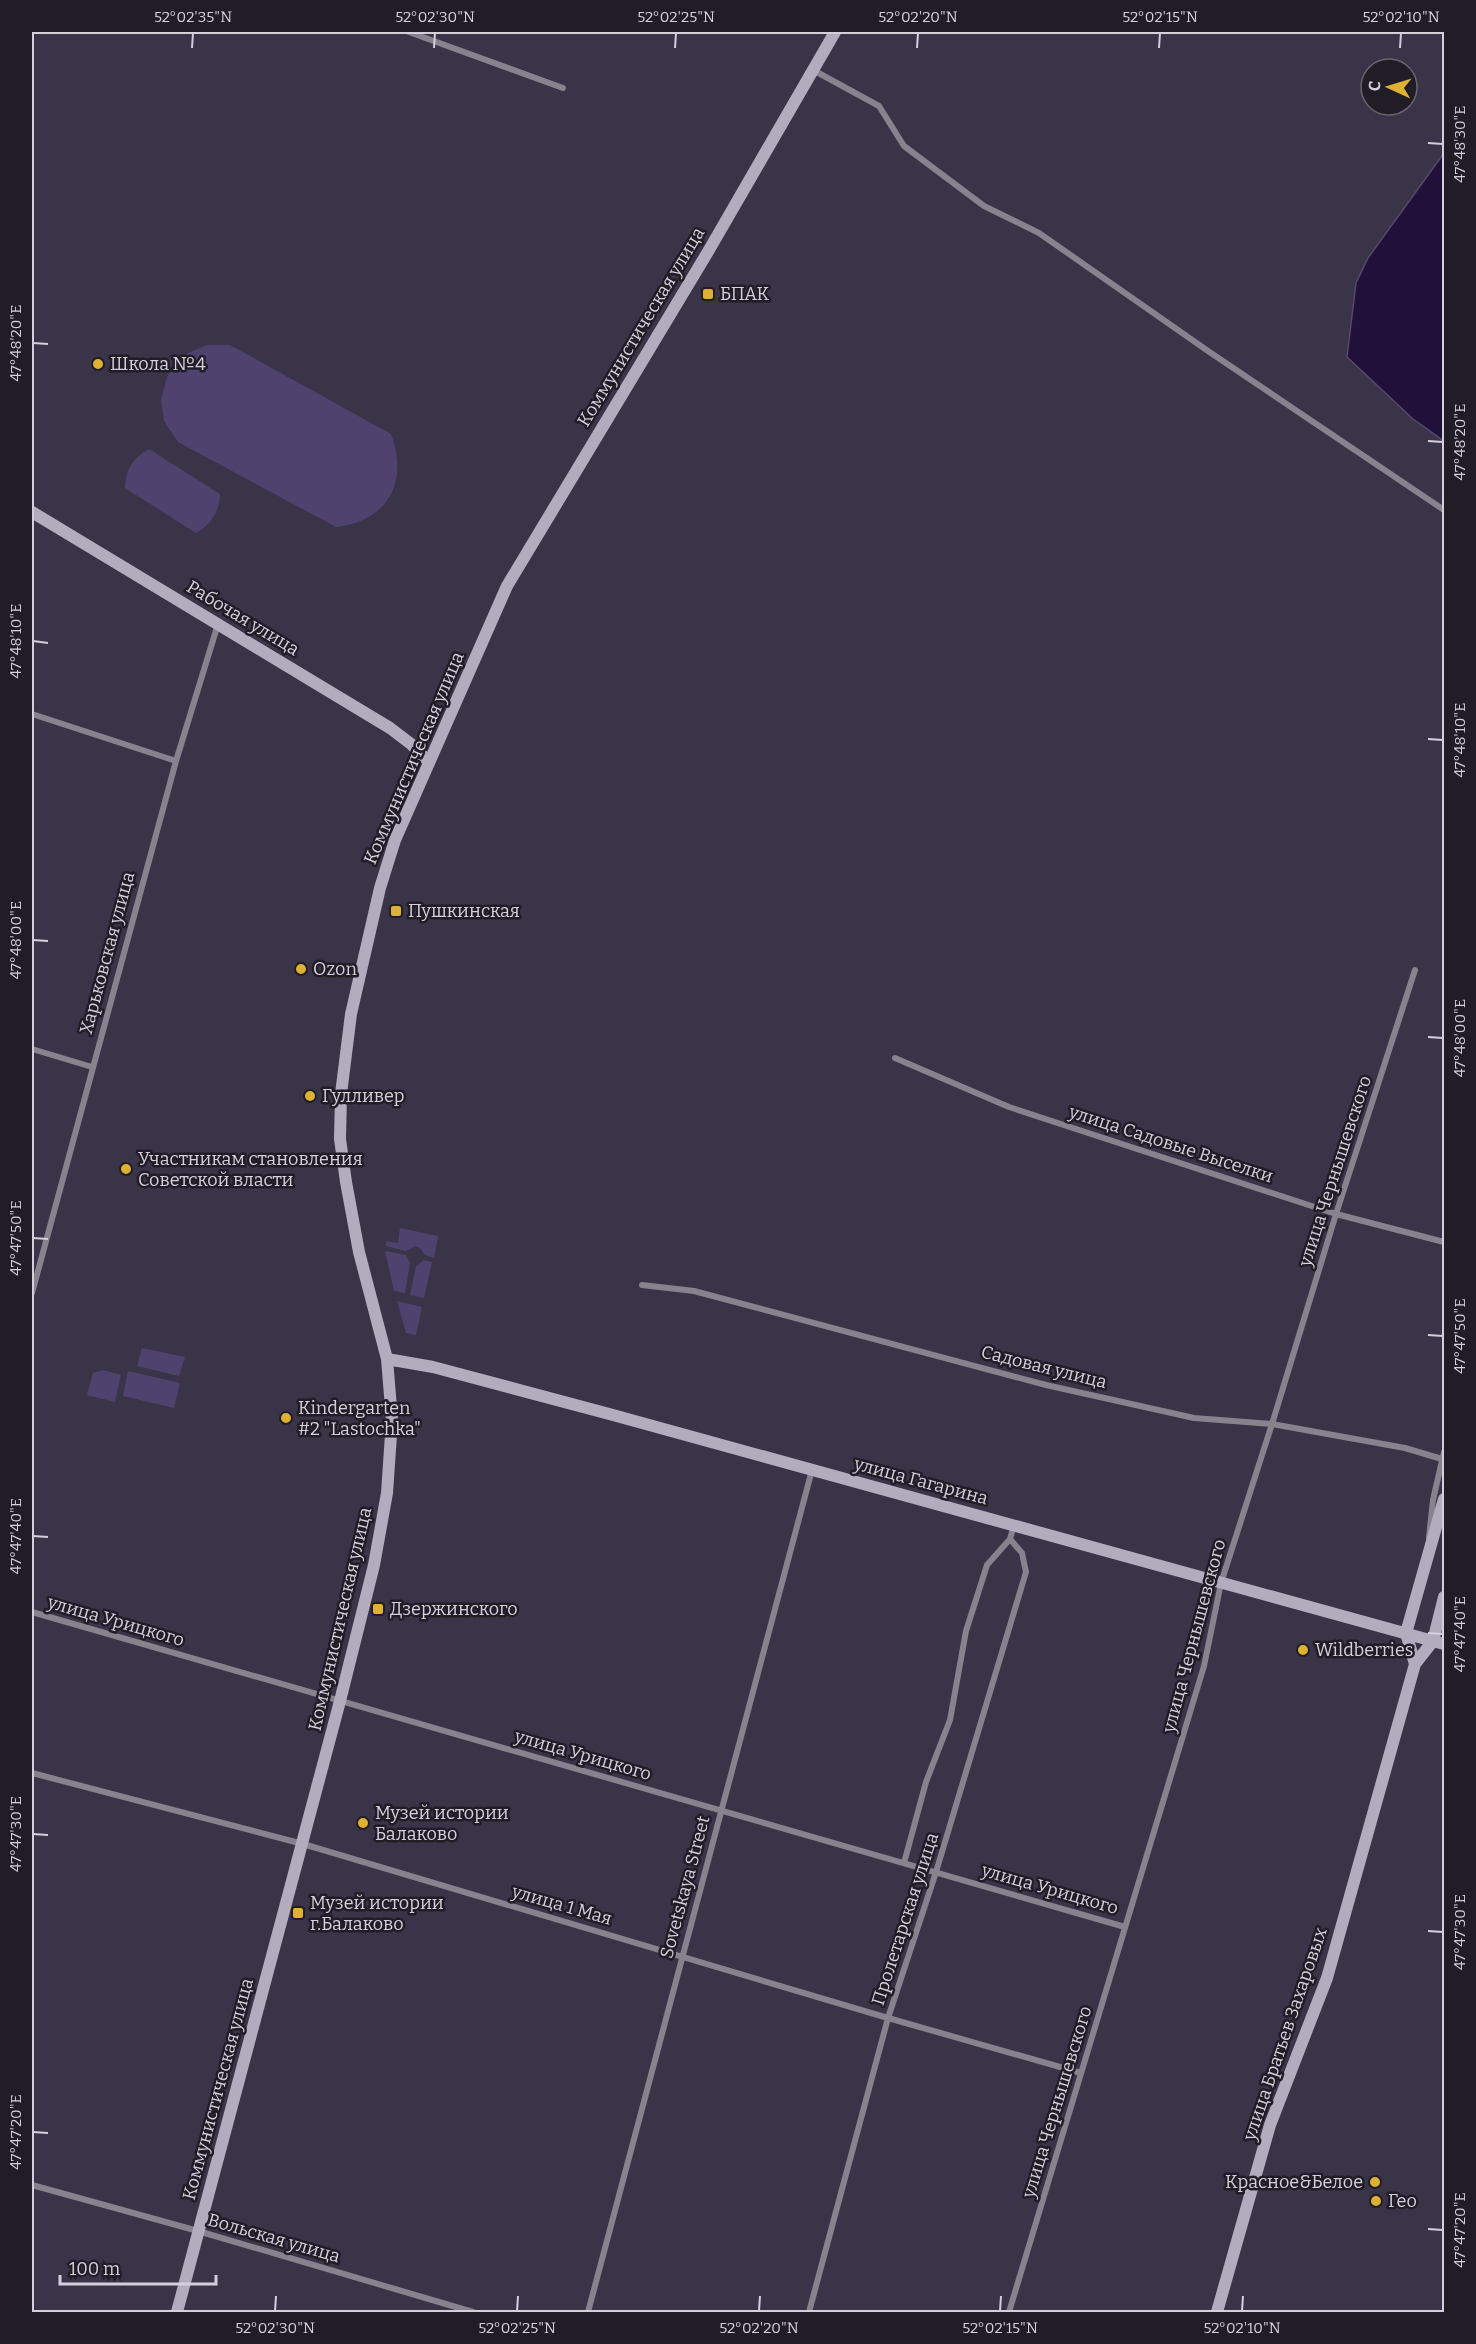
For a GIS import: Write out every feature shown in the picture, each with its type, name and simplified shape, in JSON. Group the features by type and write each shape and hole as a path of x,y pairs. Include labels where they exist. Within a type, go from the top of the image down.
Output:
{"main road":[{"name":"Коммунистическая улица","path":"177,2313 340,1701 374,1565 387,1493 393,1420 387,1359 359,1252 340,1139 342,1094 351,1014 380,888 395,840 507,586 709,250 835,32"},
{"name":"Рабочая улица","path":"32,512 390,728 429,762"},
{"name":"улица Гагарина","path":"387,1359 433,1367 1439,1643"},
{"path":"1415,1664 1406,1633 1444,1499"},
{"path":"1439,1643 1444,1597"},
{"name":"улица Братьев Захаровых","path":"1216,2313 1270,2125 1327,1978 1415,1664 1439,1643"}],"street":[{"path":"409,32 563,88"},
{"path":"812,69 879,106 904,146 984,206 1039,233 1208,351 1444,510"},
{"name":"Харьковская улица","path":"32,1293 176,760 218,624"},
{"path":"32,714 176,760"},
{"name":"улица Чернышевского","path":"1009,2313 1204,1666 1212,1636 1221,1583 1415,970"},
{"path":"32,1049 92,1067"},
{"name":"улица Садовые Выселки","path":"895,1058 1009,1107 1336,1214 1444,1242"},
{"name":"Садовая улица","path":"642,1285 694,1291 1046,1385 1194,1418 1272,1424 1405,1448 1442,1459"},
{"path":"1429,1550 1432,1500 1444,1452"},
{"name":"Sovetskaya Street","path":"588,2313 812,1470"},
{"name":"Пролетарская улица","path":"904,1863 926,1782 950,1720 966,1631 987,1565 1010,1539 1015,1525"},
{"name":"Пролетарская улица","path":"808,2313 888,2018 936,1872 1026,1572 1022,1553 1010,1539"},
{"name":"улица Урицкого","path":"32,1612 1125,1927"},
{"name":"улица 1 Мая","path":"32,1773 303,1844 1081,2073"},
{"name":"Вольская улица","path":"32,2186 198,2231 473,2313"}],"shaded area":[{"path":"1444,153 1444,441 1413,419 1347,357 1356,283 1368,258"},
{"path":"207,345 230,345 391,434 396,452 395,483 390,496 381,508 369,517 336,527 178,442 164,421 161,399 168,374 186,354"},
{"path":"149,449 220,494 214,517 196,533 125,488 131,465"},
{"path":"400,1228 438,1236 434,1258 425,1255 420,1248 415,1246 406,1251 386,1246 386,1241 398,1243"},
{"path":"385,1251 406,1255 410,1263 405,1293 394,1291"},
{"path":"424,1260 432,1262 424,1298 410,1295 416,1266"},
{"path":"397,1301 422,1307 416,1335 406,1333"},
{"path":"142,1348 185,1357 179,1376 137,1366"},
{"path":"103,1370 121,1375 115,1402 87,1395 93,1373"},
{"path":"128,1371 180,1383 174,1408 123,1396"}],"place":[{"name":"БПАК","path":"708,294"},
{"name":"Школа №4","path":"98,364"},
{"name":"Пушкинская","path":"396,911"},
{"name":"Ozon","path":"301,969"},
{"name":"Гулливер","path":"310,1096"},
{"name":"Участникам становления Советской власти","path":"126,1169"},
{"name":"Kindergarten #2 \"Lastochka\"","path":"286,1418"},
{"name":"Дзержинского","path":"378,1609"},
{"name":"Wildberries","path":"1303,1650"},
{"name":"Музей истории Балаково","path":"363,1823"},
{"name":"Музей истории г.Балаково","path":"298,1913"},
{"name":"Красное&Белое","path":"1375,2182"},
{"name":"Гео","path":"1376,2201"}]}
